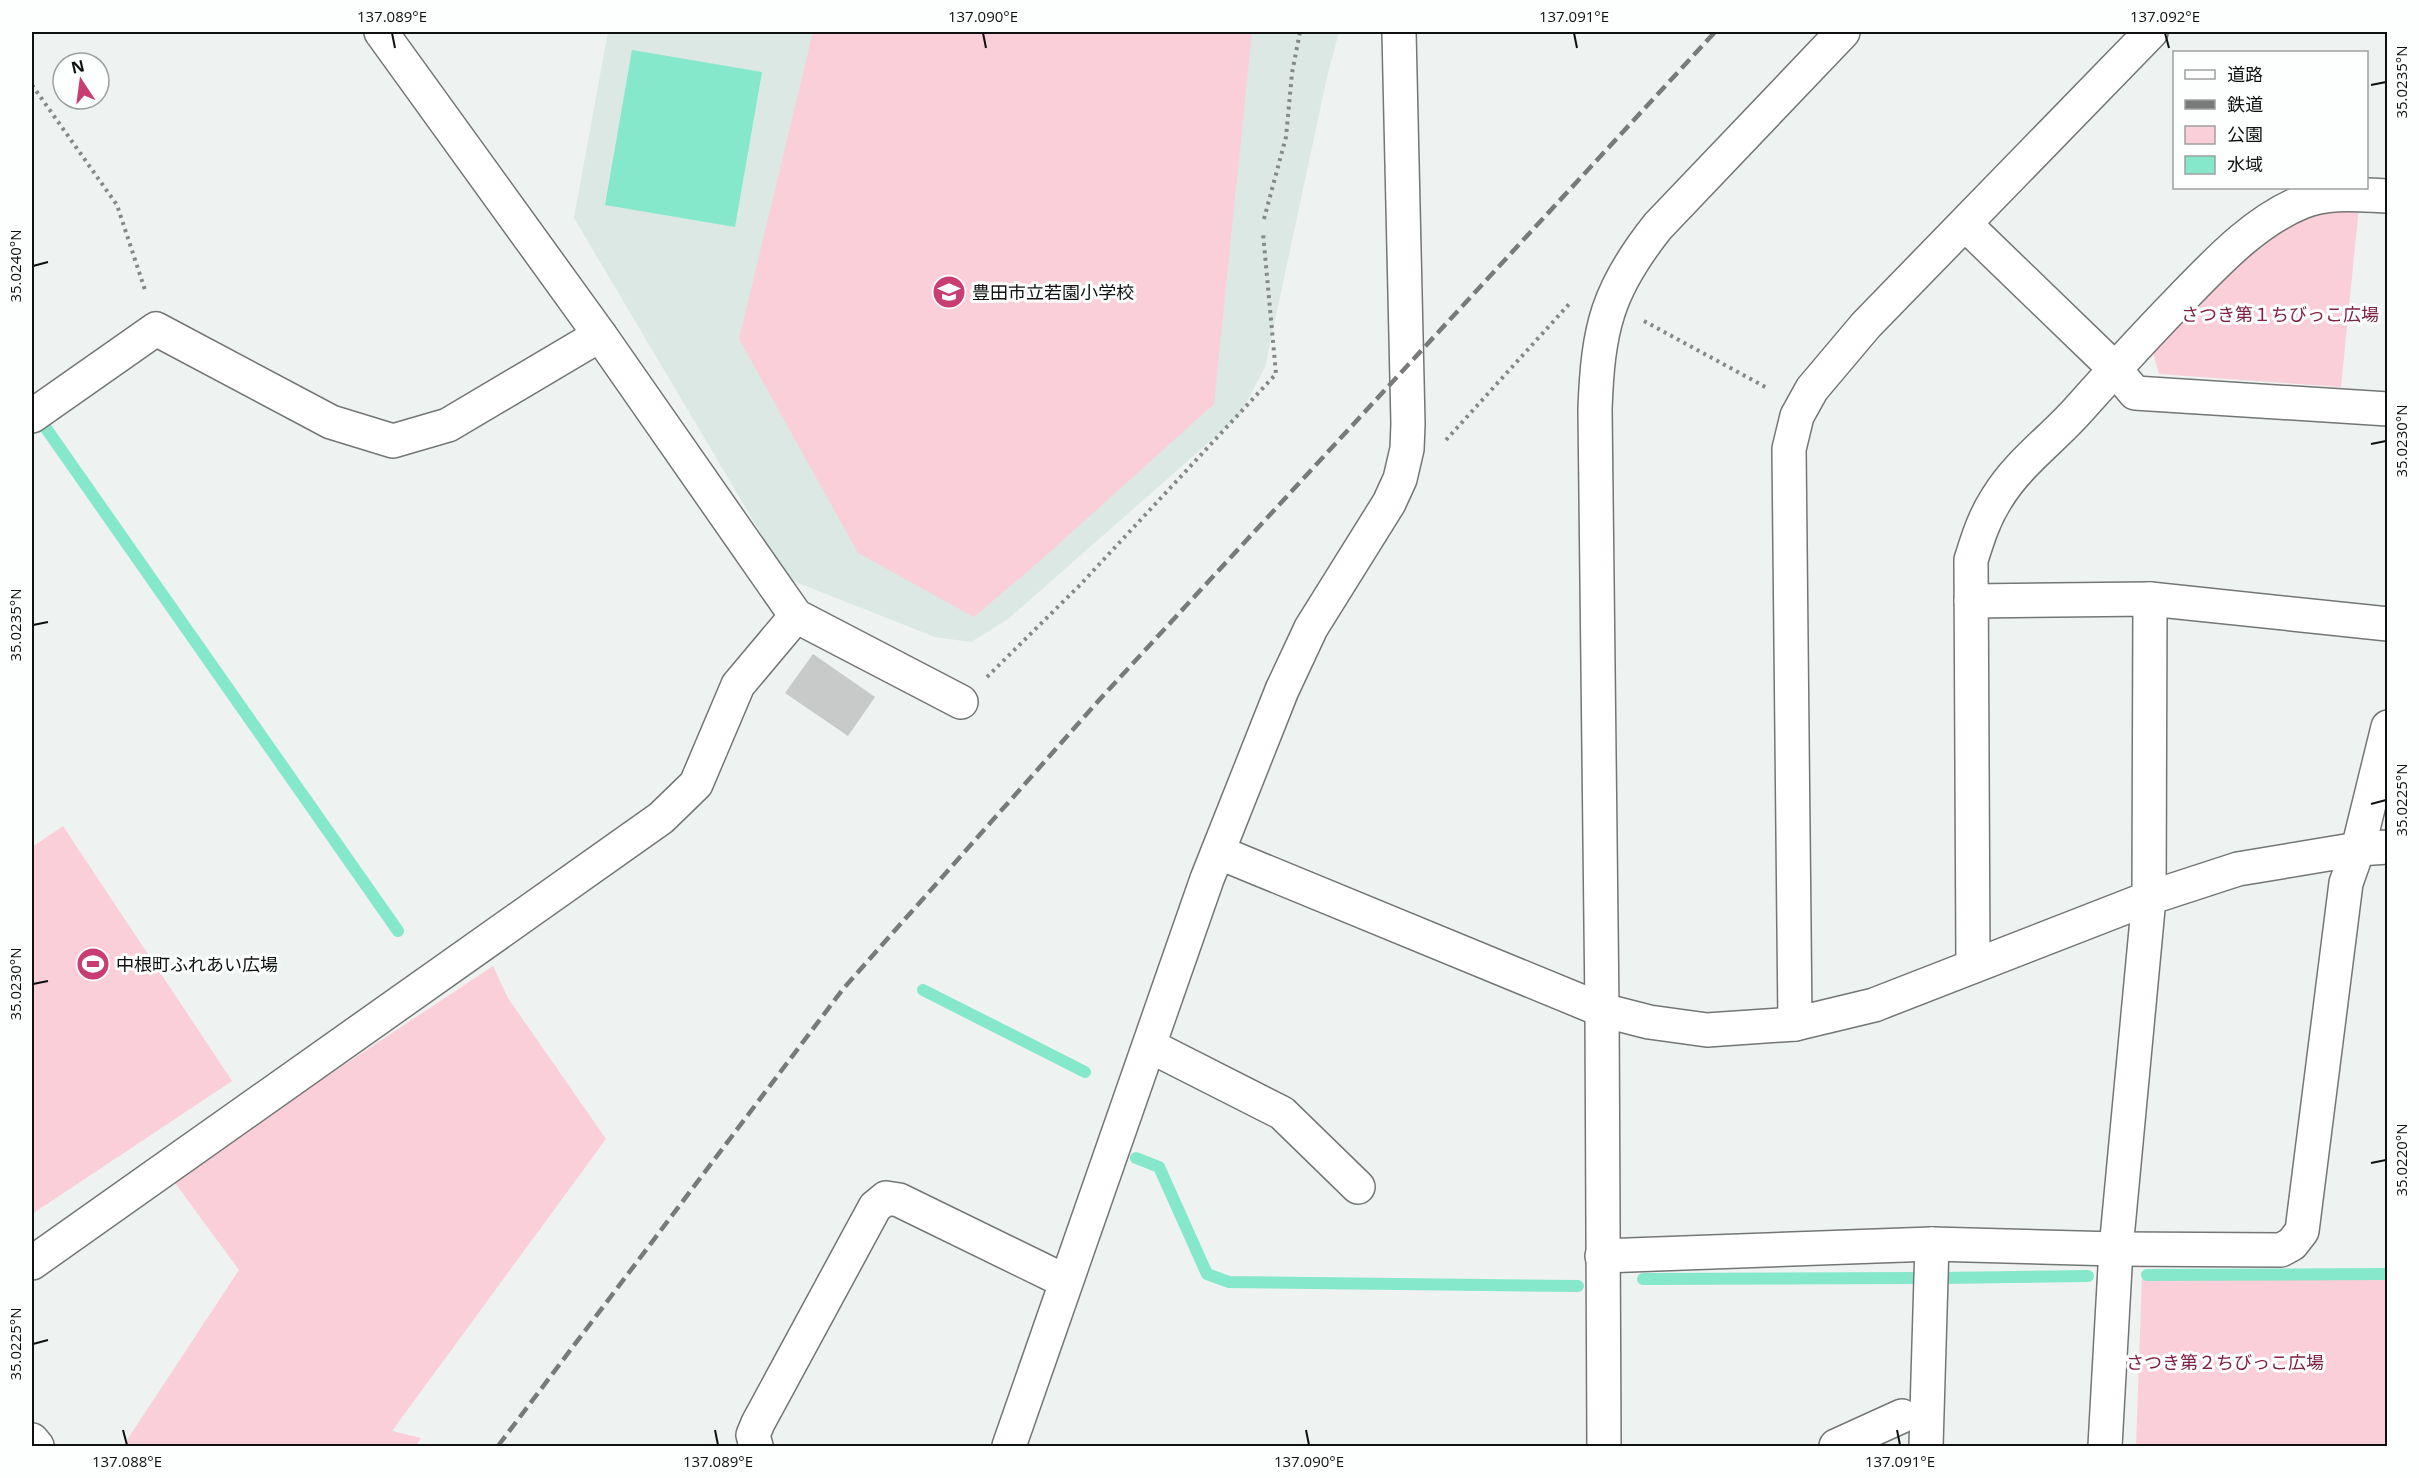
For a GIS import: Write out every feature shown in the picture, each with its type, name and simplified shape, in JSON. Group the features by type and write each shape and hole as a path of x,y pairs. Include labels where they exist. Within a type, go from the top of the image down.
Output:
{"street":[{"path":"381,32 600,335 796,616 961,702"},
{"path":"1009,1446 1207,879 1282,690 1311,627 1389,503 1400,479 1407,449 1399,32"},
{"path":"1604,1446 1595,409 1596,369 1601,332 1611,303 1635,255 1658,226 1843,32"},
{"path":"1795,1024 1789,450 1797,416 1812,389 1866,325 2151,32"},
{"path":"1973,966 1971,560 1981,525 1997,497 2020,466 2078,410 2114,368 2205,274 2255,229 2302,202 2334,194 2388,196"},
{"path":"1965,224 2114,368 2135,393 2388,409"},
{"path":"32,416 156,329 331,422 393,441 448,425 600,335"},
{"path":"1971,602 2150,599 2388,624"},
{"path":"2105,1446 2116,1249 2149,898 2150,599"},
{"path":"32,1263 661,819 696,784 738,685 796,616"},
{"path":"1602,1256 1932,1244 2116,1249 2281,1250 2292,1244 2302,1232 2346,883 2373,848 2388,727"},
{"path":"1218,852 1602,1010 1649,1022 1707,1030 1795,1024 1874,1005 2149,898 2238,869 2373,848"},
{"path":"1150,1046 1282,1113 1358,1187"},
{"path":"756,1446 753,1435 758,1423 875,1208 886,1198 899,1200 1065,1281"},
{"path":"1926,1446 1909,1424 1932,1244"},
{"path":"1836,1446 1909,1424"},
{"path":"32,1440 37,1446"}],"path":[{"path":"1263,219 1286,138 1292,73 1300,32"},
{"path":"32,86 117,205 141,275 156,329"},
{"path":"961,702 1080,585 1276,374 1263,233"},
{"path":"1443,443 1577,297 1588,296 1611,303 1802,407"}],"shaded area":[{"name":"豊田市立若園小学校","path":"608,32 1339,32 1327,77 1265,367 1240,415 1008,619 971,642 935,637 788,579 574,218"}],"green space":[{"name":"豊田市立若園小学校","path":"813,32 1252,32 1214,404 1041,560 974,617 858,553 739,339"},
{"name":"さつき第１ちびっこ広場","path":"2359,207 2341,387 2159,374 2152,349 2212,279 2304,212"},
{"name":"中根町ふれあい広場","path":"63,826 232,1081 32,1214 32,847"},
{"path":"493,966 508,998 606,1139 392,1431 421,1438 416,1446 123,1446 239,1270 172,1179"},
{"name":"さつき第２ちびっこ広場","path":"2142,1276 2387,1279 2387,1446 2136,1446"}],"water":[{"path":"632,50 762,72 735,227 605,205"}],"building":[{"path":"813,654 875,697 848,736 785,693"}],"waterway":[{"path":"43,424 398,931"},
{"path":"923,990 1085,1072"},
{"path":"1136,1158 1159,1167 1207,1274 1229,1282 1578,1286"},
{"path":"2147,1275 2388,1274"},
{"path":"1940,1278 2088,1276"},
{"path":"1643,1279 1918,1278"}],"railway":[{"path":"498,1446 843,989 1101,698 1715,32"}],"place":[{"name":"豊田市立若園小学校","path":"949,292"},
{"name":"中根町ふれあい広場","path":"93,964"}]}
